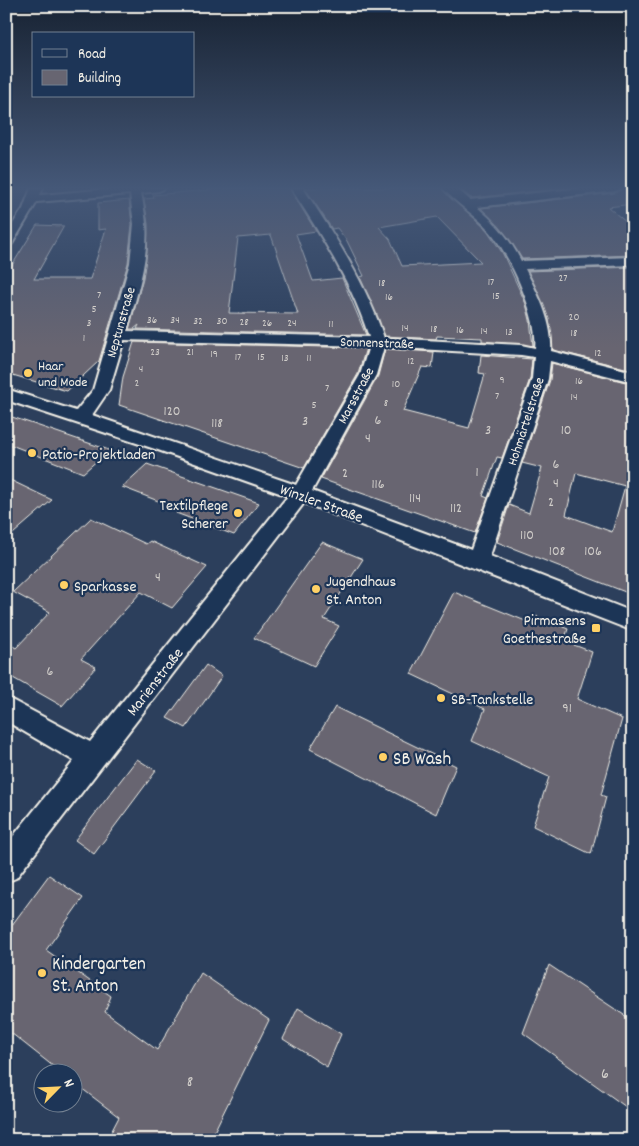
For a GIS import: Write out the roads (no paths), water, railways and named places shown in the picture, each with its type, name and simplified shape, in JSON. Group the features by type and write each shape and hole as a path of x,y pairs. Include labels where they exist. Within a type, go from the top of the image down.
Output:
{"street":[{"name":"Neptunstraße","path":"80,417 101,390 124,314 139,241"},
{"path":"332,241 348,269 370,317 378,342"},
{"name":"Hohmärtelstraße","path":"478,560 540,379 543,354 544,340 537,310 518,265 503,241"},
{"path":"518,265 633,261"},
{"name":"Sonnenstraße","path":"117,335 378,342 522,350 633,377"},
{"name":"Marsstraße","path":"301,493 368,375 378,342"},
{"name":"Winzler Straße","path":"6,394 80,417 301,493 478,560 633,622"},
{"name":"Marienstraße","path":"6,868 301,493"},
{"path":"6,708 94,758"}],"place":[{"name":"Haar und Mode","path":"28,373"},
{"name":"Patio-Projektladen","path":"32,453"},
{"name":"Textilpflege Scherer","path":"238,513"},
{"name":"Sparkasse","path":"64,585"},
{"name":"Jugendhaus St. Anton","path":"316,589"},
{"name":"Pirmasens Goethestraße","path":"596,628"},
{"name":"SB-Tankstelle","path":"441,698"},
{"name":"SB Wash","path":"383,757"},
{"name":"Kindergarten St. Anton","path":"42,973"}]}
